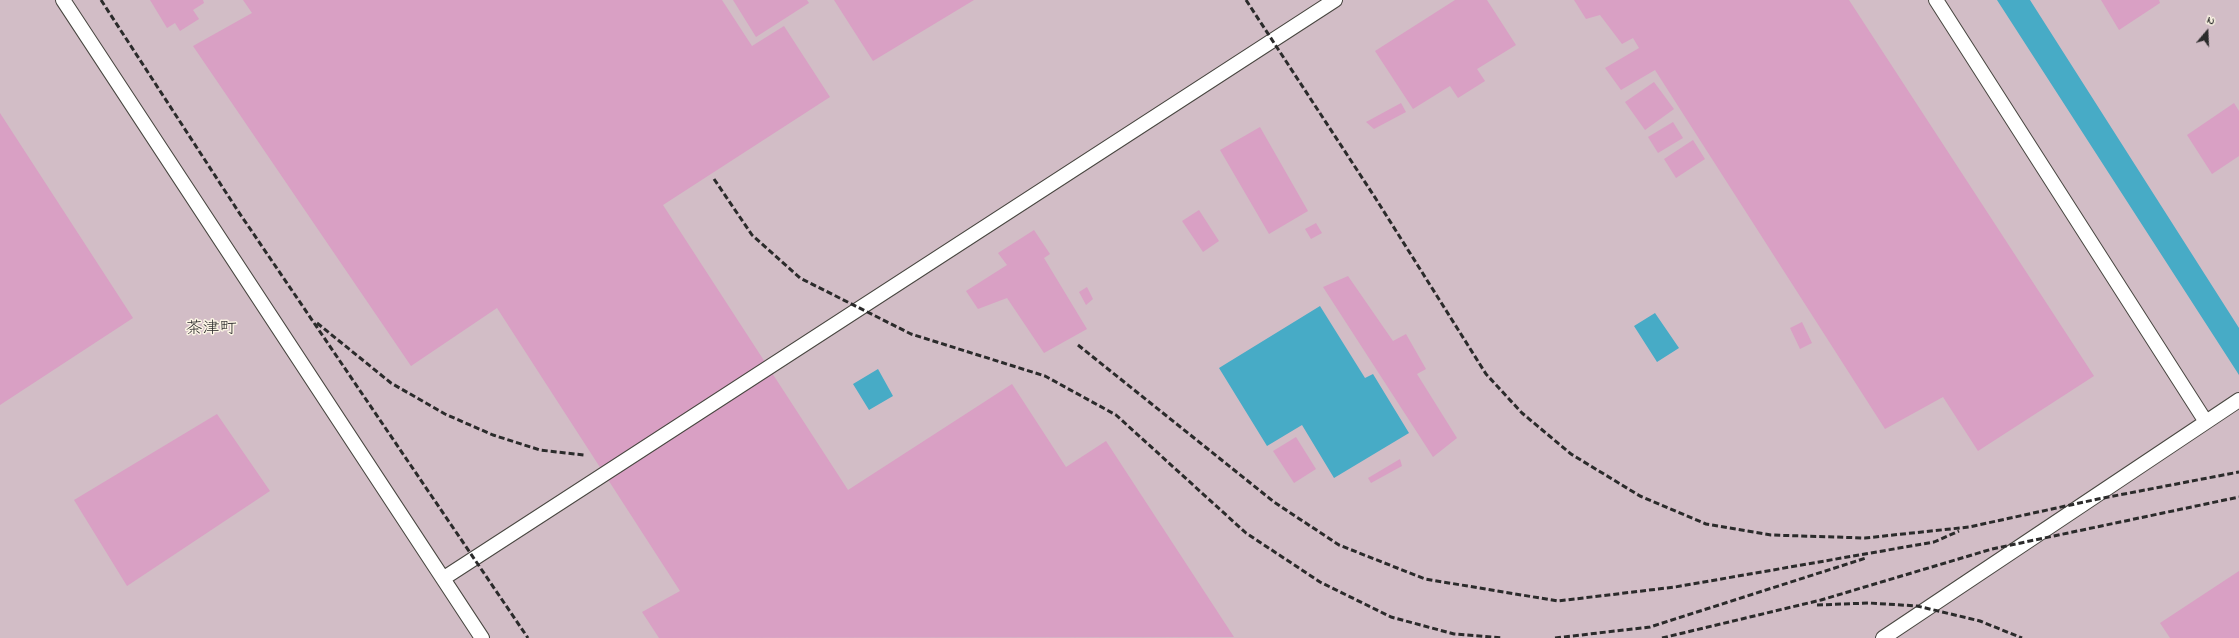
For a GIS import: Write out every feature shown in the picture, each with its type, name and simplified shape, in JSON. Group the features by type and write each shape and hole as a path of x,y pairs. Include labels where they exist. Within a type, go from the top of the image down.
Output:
{"lane":[{"path":"64,0 482,638"},
{"path":"444,578 1335,0"},
{"path":"1936,0 2206,422"},
{"path":"1883,638 2239,400"}],"shaded area":[{"path":"0,0 2239,0 2239,638 0,638"}],"water":[{"path":"1997,0 2030,0 2239,328 2239,375"},
{"path":"1320,306 1365,378 1373,374 1409,433 1334,478 1302,425 1267,446 1219,368"},
{"path":"1655,313 1679,348 1657,362 1634,326"},
{"path":"878,369 893,396 869,410 853,384"}],"building":[{"path":"150,0 203,0 204,3 193,10 199,19 180,31 175,23 167,28"},
{"path":"243,0 722,0 752,46 784,26 830,97 663,205 848,490 1012,384 1066,467 1106,441 1234,637 659,638 642,612 680,591 497,308 411,366 193,46 252,13"},
{"path":"733,0 807,0 809,3 756,37"},
{"path":"834,0 974,0 873,61"},
{"path":"1455,0 1487,0 1516,45 1477,69 1485,81 1458,98 1450,86 1413,109 1375,51"},
{"path":"1574,0 1849,0 2094,376 1978,451 1943,397 1885,429 1655,70 1621,90 1605,68 1639,48 1633,38 1622,44 1600,15 1586,19"},
{"path":"2101,0 2159,0 2160,3 2119,30"},
{"path":"1654,82 1674,109 1645,130 1625,102"},
{"path":"1401,103 1406,112 1374,129 1366,122"},
{"path":"2234,103 2239,111 2239,156 2212,174 2187,135"},
{"path":"0,113 133,318 0,405"},
{"path":"1673,122 1683,138 1658,153 1648,137"},
{"path":"1260,127 1308,211 1269,234 1220,150"},
{"path":"1693,140 1705,159 1676,178 1664,159"},
{"path":"1199,210 1219,241 1203,252 1182,221"},
{"path":"1316,223 1322,233 1311,239 1305,229"},
{"path":"1034,230 1050,254 1044,258 1087,329 1044,353 1007,298 978,309 966,291 1007,265 998,253"},
{"path":"1348,276 1393,341 1406,334 1426,369 1417,374 1457,438 1433,457 1323,287"},
{"path":"1087,287 1093,299 1086,305 1079,292"},
{"path":"1802,322 1812,343 1800,349 1790,328"},
{"path":"217,414 270,491 127,586 74,500"},
{"path":"1296,437 1316,469 1294,483 1273,451"},
{"path":"1400,459 1402,466 1371,483 1368,478"},
{"path":"2239,571 2239,638 2170,638 2160,623"}],"railway":[{"path":"101,0 238,211 528,638"},
{"path":"1246,0 1376,199 1486,374 1522,413 1571,454 1640,496 1706,524 1771,535 1865,538 1969,527 2098,499 2239,472"},
{"path":"714,179 752,235 800,278 911,334 1045,376 1116,415 1246,533 1320,582 1391,617 1454,634 1503,638"},
{"path":"317,323 391,383 445,414 493,435 540,450 584,455"},
{"path":"1078,345 1274,502 1339,545 1425,579 1558,601 1675,587 1934,542 1959,531"},
{"path":"1662,638 1821,600 1992,549 2239,497"},
{"path":"1555,638 1650,627 1866,558"},
{"path":"1817,605 1869,603 1917,606 1980,621 2022,638"}],"district":[{"name":"茶津町","path":"211,330"}]}
